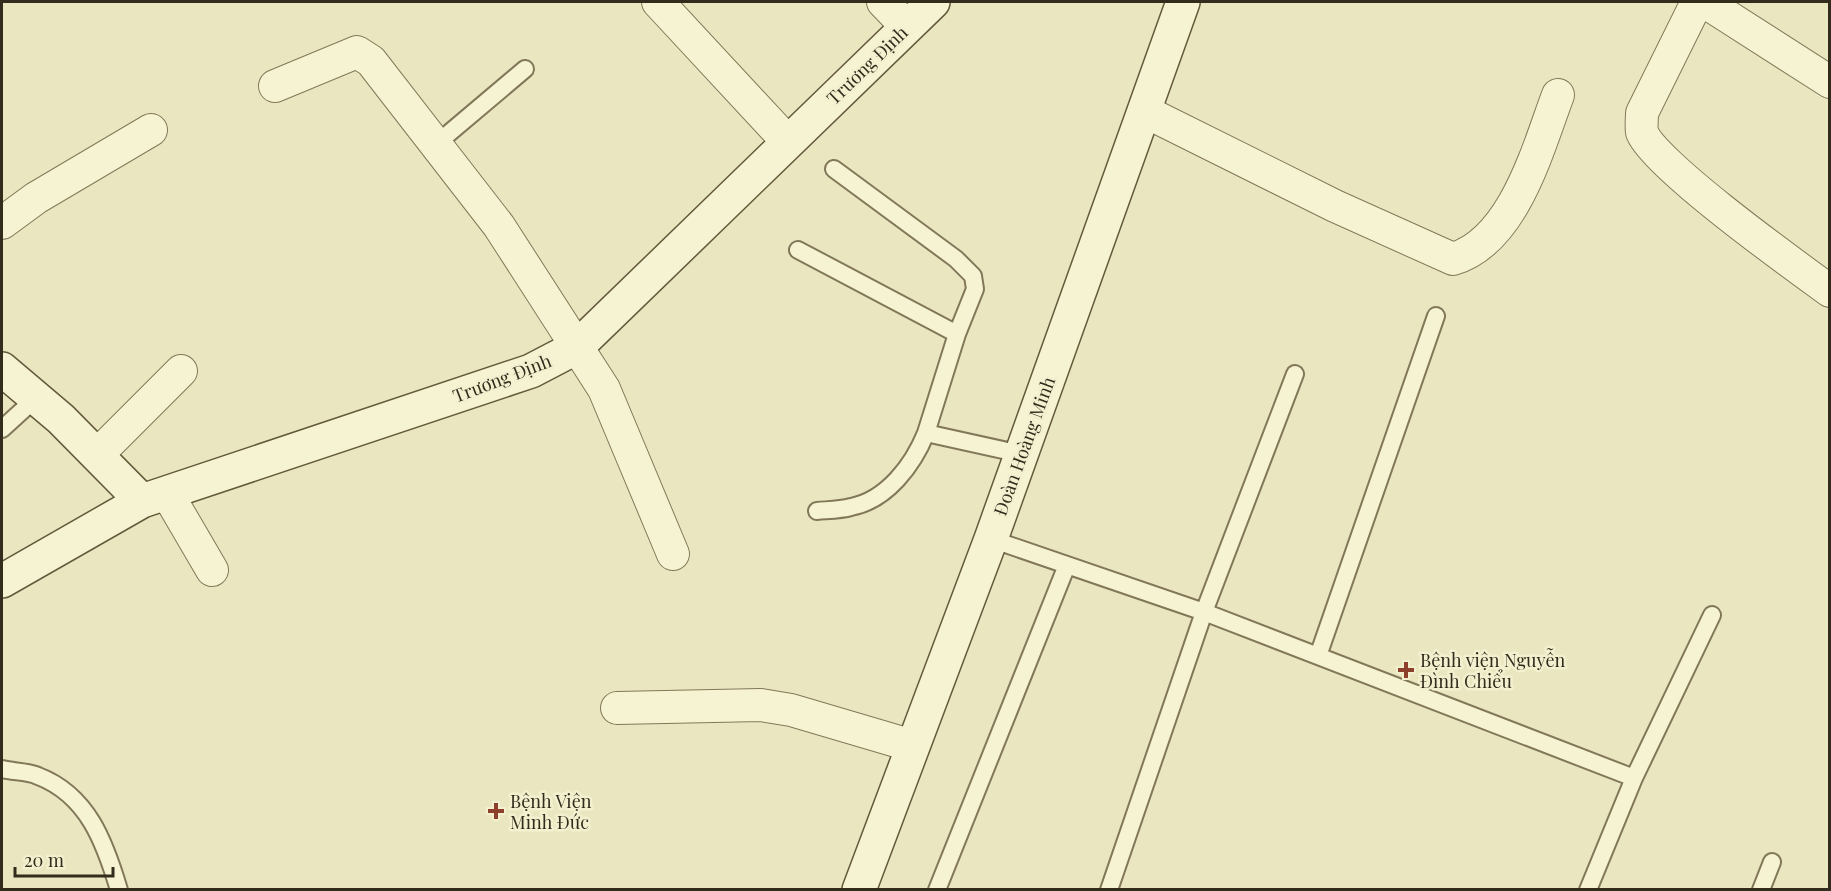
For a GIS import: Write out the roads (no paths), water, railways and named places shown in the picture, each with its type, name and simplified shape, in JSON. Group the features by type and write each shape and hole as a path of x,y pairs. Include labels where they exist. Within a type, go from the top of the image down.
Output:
{"street":[{"path":"658,2 788,142"},
{"path":"883,2 907,27"},
{"name":"Trương Định","path":"2,580 155,497 531,371 577,347 933,2"},
{"name":"Đoàn Hoàng Minh","path":"859,890 990,539 1183,2"},
{"path":"1697,2 1642,114 1642,133 1666,162 1764,243 1830,291"},
{"path":"1705,2 1830,82"},
{"path":"275,86 357,52 371,61 499,226 604,389 673,554"},
{"path":"1144,111 1335,206 1453,259 1483,242 1506,216 1520,190 1558,95"},
{"path":"2,223 36,198 151,130"},
{"path":"2,369 61,419 97,455 155,497 212,570"},
{"path":"97,455 181,371"},
{"path":"617,708 761,705 791,710 913,746"}],"lane":[{"path":"435,145 525,69"},
{"path":"817,511 853,507 875,496 897,480 910,464 926,433 957,334 975,289 973,276 956,259 834,169"},
{"path":"798,250 957,334"},
{"path":"1318,656 1436,316"},
{"path":"1109,890 1204,612 1295,374"},
{"path":"2,429 36,398"},
{"path":"926,433 1021,454"},
{"path":"990,539 1204,612 1634,778"},
{"path":"937,890 1067,565"},
{"path":"1588,890 1634,778 1712,615"},
{"path":"2,769 37,775 82,805 103,842 119,890"},
{"path":"1761,890 1772,862"}],"place":[{"name":"Bệnh viện Nguyễn Đình Chiểu","path":"1406,670"},
{"name":"Bệnh Viện Minh Đức","path":"496,811"}]}
